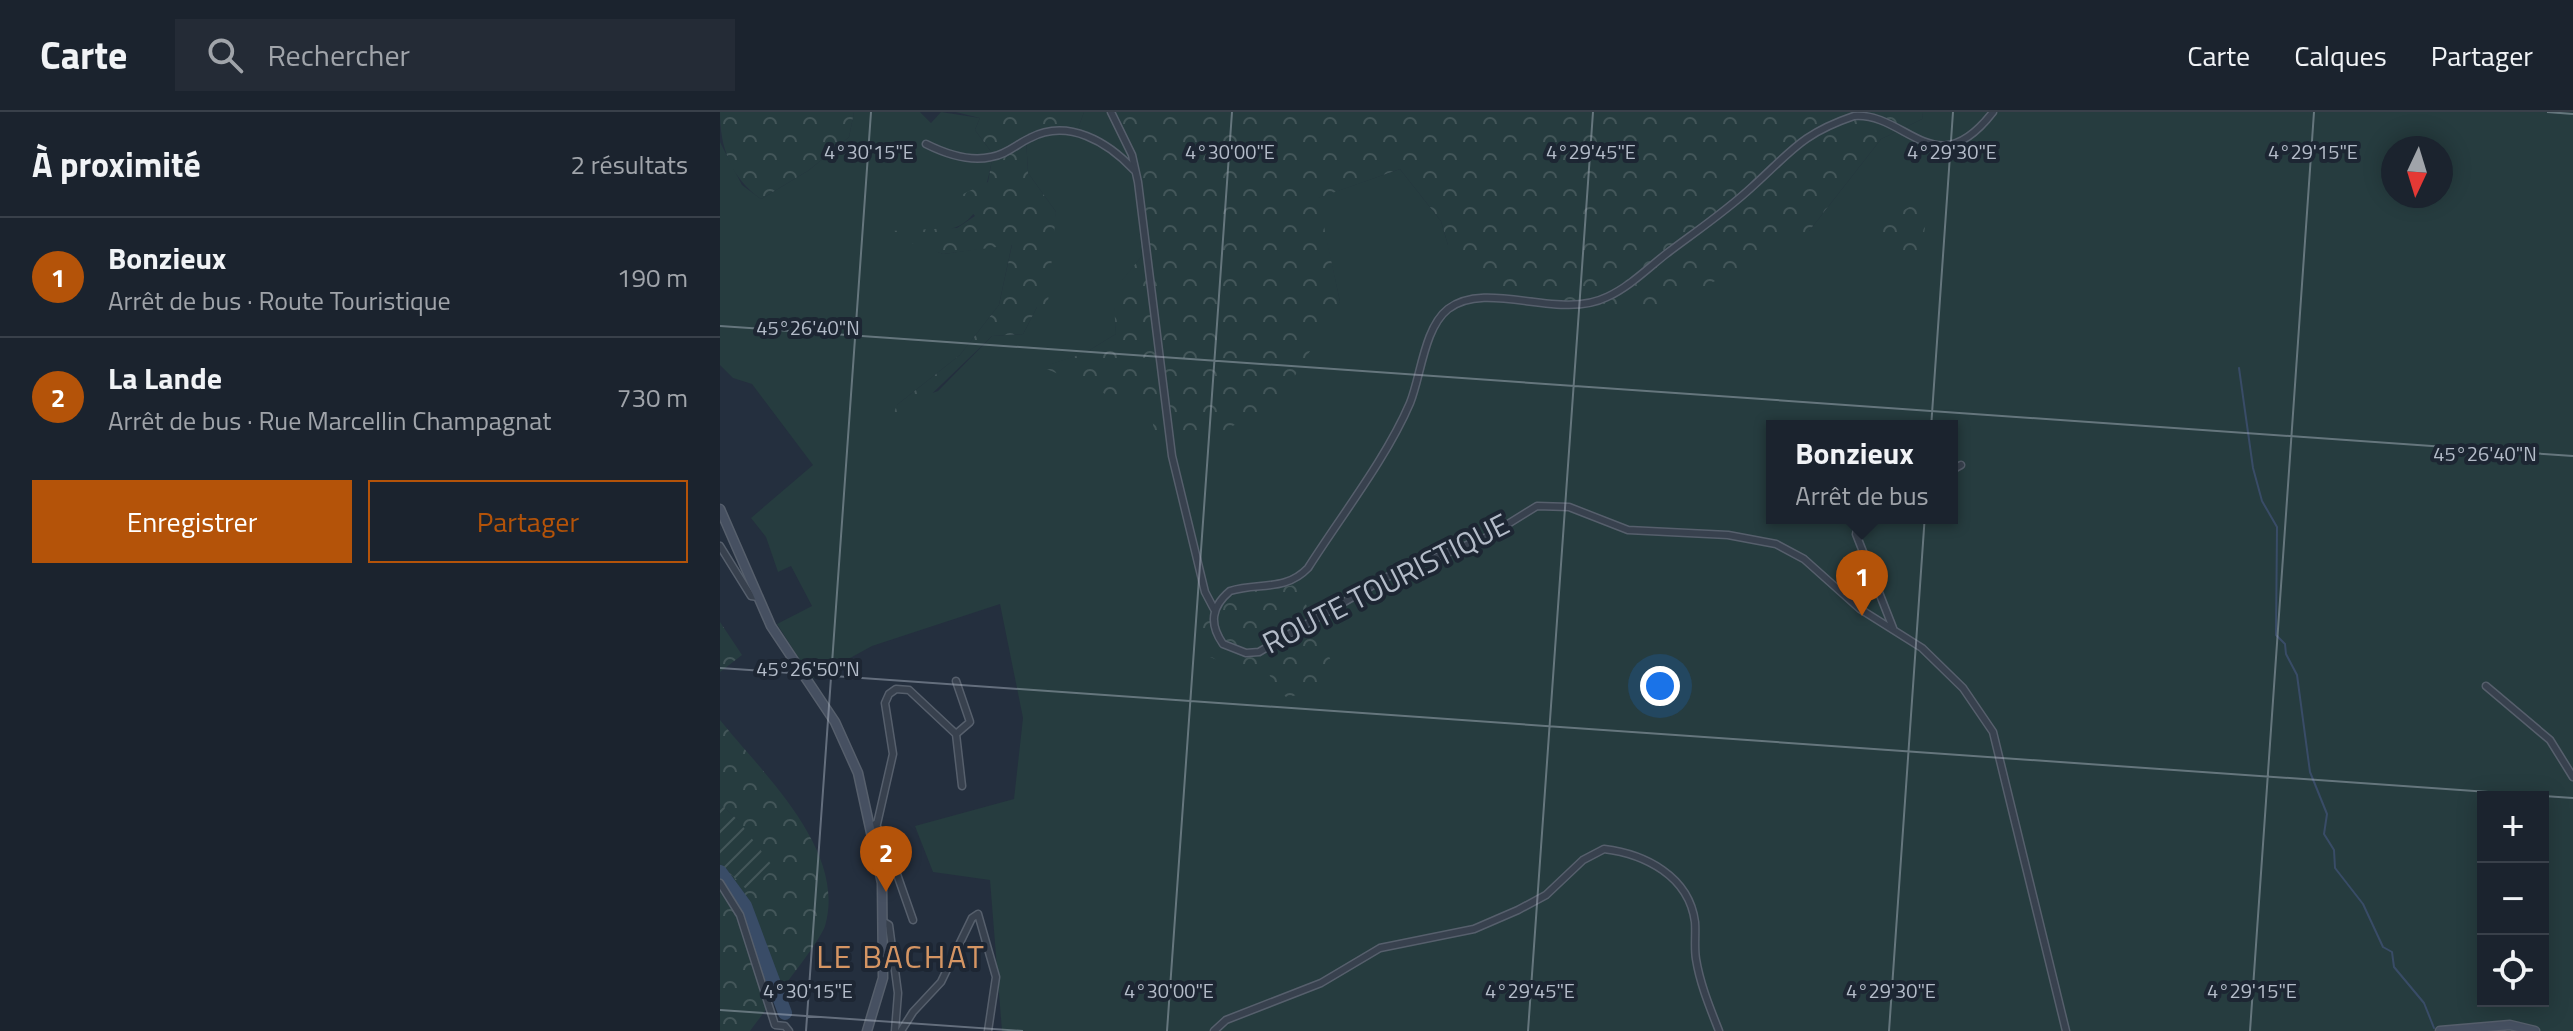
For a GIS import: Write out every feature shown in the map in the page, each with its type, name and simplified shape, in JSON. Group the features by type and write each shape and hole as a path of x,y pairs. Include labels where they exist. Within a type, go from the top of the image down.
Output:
{"main road":[{"path":"720,509 771,626 846,740 874,824 882,883 883,978 867,1031"},
{"path":"2440,1031 2510,1025 2535,1031"}],"street":[{"path":"1111,112 1132,155 1136,173 1172,456 1205,592 1214,609"},
{"name":"ROUTE TOURISTIQUE","path":"1993,112 1975,131 1953,141 1917,137 1877,112 1855,116 1817,131 1787,151 1735,201 1620,290 1595,302 1561,307 1482,299 1467,300 1447,310 1437,323 1405,415 1308,568 1300,577 1277,586 1230,591 1214,609 1213,622 1223,644 1246,653 1259,652 1387,577 1487,537 1537,506 1557,504 1628,530 1722,535 1776,544 1804,559 1860,609 1893,628 1943,667 1970,697 1996,737 2066,1031"},
{"path":"926,144 958,156 989,158 1043,133 1075,132 1110,147 1136,173"},
{"path":"1857,524 1856,534 1893,628"},
{"path":"720,546 751,596 758,597"},
{"path":"956,681 970,722 956,734"},
{"path":"2486,686 2550,740 2573,777"},
{"path":"913,920 874,824 893,754 886,711 889,694 896,689 909,690 956,734 962,786"},
{"path":"1214,1031 1237,1015 1321,983 1380,948 1474,929 1518,910 1546,895 1583,860 1604,849 1634,855 1663,869 1687,899 1695,920 1698,972 1719,1031"},
{"path":"720,883 740,915 775,1025 785,1026 789,1031"},
{"path":"901,1031 913,1012 941,982 972,918 978,914 996,977 988,1031"},
{"path":"882,921 889,925 896,968 895,1031"}],"green space":[{"path":"720,112 854,112 849,137 809,170 761,199 742,182 729,161 722,138"},
{"path":"854,112 920,112 931,123 941,112 980,118 975,130 993,154 982,199 974,213 964,223 951,229 935,232 889,231 943,254 1012,244 999,305 960,355 897,405 938,391 992,336 1023,334 1037,307 1056,212 1028,173 1026,139 1039,129 1078,128 1084,112 1115,112 1138,161 1135,183 1142,256 1114,291 1116,334 1085,353 1044,367 1328,318 1340,302 1317,198 1400,169 1441,221 1448,245 1809,231 1881,139 1922,119 1923,112 2573,112 2573,1031 1002,1031 990,880 933,872 915,826 1014,799 1023,718 1000,604 872,646 812,679 777,624 812,606 791,566 778,572 766,537 751,518 813,465 752,384 733,378 720,365 720,142 742,185 761,199 809,170 849,137"},
{"path":"956,112 1084,112 1078,128 1039,129 1026,139 1028,173 1056,212 1048,303 1037,307 1023,334 992,336 895,429 890,422 897,405 960,355 999,305 1012,245 943,254 886,234 888,231 957,228 975,216 959,196 988,182 993,154 975,130 980,118"},
{"path":"1115,112 1923,112 1922,119 1881,139 1809,231 1653,314 1500,298 1448,245 1441,221 1400,169 1318,198 1340,302 1277,405 1203,440 1155,435 1148,398 1129,404 1042,367 1085,353 1116,334 1113,291 1142,256 1135,183 1138,161"},
{"path":"1930,195 1918,272 1864,233"},
{"path":"1297,584 1339,679 1336,682 1287,698 1261,665 1236,668 1196,651 1207,612 1216,616 1223,605 1240,593"},
{"path":"720,622 742,655 720,672"},
{"path":"720,720 797,815 824,869 829,898 821,935 750,1031 720,1031 720,863 748,890 738,820 720,804"},
{"path":"720,804 738,820 774,868 748,891 720,863"}],"waterway":[{"path":"2239,368 2253,468 2262,501 2277,527 2276,635 2285,644 2286,654 2297,675 2310,772 2327,814 2324,834 2334,850 2335,868 2363,904 2383,947 2392,952 2394,967 2424,1003 2434,1028"},
{"path":"720,872 745,906 785,1013"}],"place":[{"name":"Bonzieux","path":"1862,616"},
{"name":"La Lande","path":"886,892"}],"district":[{"name":"LE BACHAT","path":"901,957"}]}
